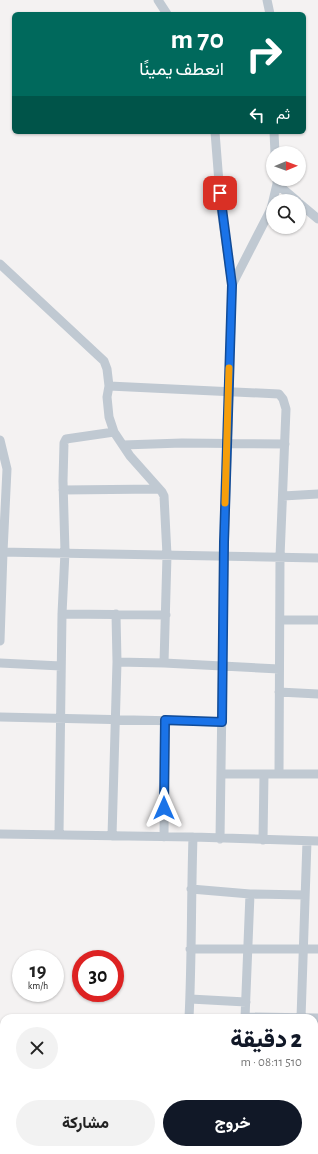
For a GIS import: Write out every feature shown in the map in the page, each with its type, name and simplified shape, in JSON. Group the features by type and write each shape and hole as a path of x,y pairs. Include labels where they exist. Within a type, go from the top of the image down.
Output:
{"street":[{"path":"158,0 166,12"},
{"path":"267,0 270,12"},
{"path":"215,134 221,208 232,285 224,556 220,839"},
{"path":"274,134 275,146"},
{"path":"232,285 270,209 276,186"},
{"path":"281,186 290,194"},
{"path":"306,209 318,219"},
{"path":"0,264 104,361 107,369 109,386 107,397 109,417 114,432 130,456 159,488 164,496 167,555 164,663"},
{"path":"109,386 279,394 283,399 286,410 280,557 279,774"},
{"path":"59,835 62,614 65,552 63,490 64,441 114,432"},
{"path":"0,440 7,470 2,511 0,641"},
{"path":"123,445 182,443 285,444"},
{"path":"63,490 159,488"},
{"path":"283,496 318,494"},
{"path":"1,552 65,552 318,558"},
{"path":"62,614 166,615"},
{"path":"112,836 114,720 117,662 116,614"},
{"path":"280,620 318,620"},
{"path":"117,662 279,669"},
{"path":"0,663 62,666"},
{"path":"279,692 318,694"},
{"path":"0,717 222,722"},
{"path":"164,837 165,720"},
{"path":"221,774 318,774"},
{"path":"263,840 264,774"},
{"path":"0,834 193,837 318,841"},
{"path":"189,1014 193,837"},
{"path":"301,1014 307,841"},
{"path":"191,889 250,894 305,895"},
{"path":"245,1014 250,894"},
{"path":"190,949 318,949"},
{"path":"190,999 246,1002"}],"slow traffic":[{"path":"225,503 229,368"}],"route":[{"path":"164,808 165,720 222,722 224,542 232,285 220,193"}]}
